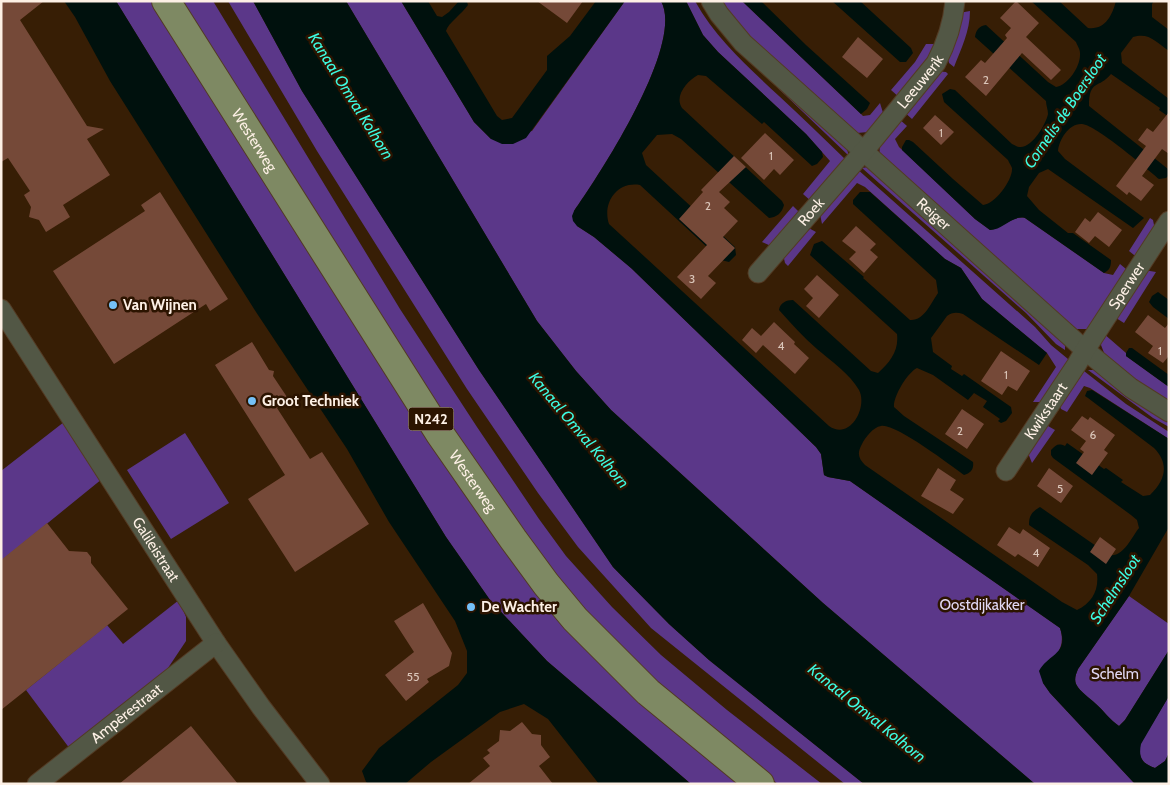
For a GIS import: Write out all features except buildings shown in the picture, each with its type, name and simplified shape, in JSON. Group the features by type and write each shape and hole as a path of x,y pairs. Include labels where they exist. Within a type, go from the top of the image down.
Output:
{"main road":[{"name":"Westerweg","path":"166,1 440,434 541,576 575,619 648,692 760,784"}],"street":[{"name":"Reiger","path":"711,1 719,14 743,43 1085,350 1131,388 1169,412"},
{"name":"Leeuwerik","path":"864,151 936,63 945,46 955,1"},
{"name":"Roek","path":"758,273 864,151"},
{"name":"Sperwer","path":"1085,350 1169,221"},
{"name":"Galileistraat","path":"1,309 216,643 261,707 320,784"},
{"name":"Kwikstaart","path":"1006,471 1085,350"},
{"name":"Ampèrestraat","path":"37,784 216,643"}],"green space":[{"path":"116,1 151,1 423,425 501,542 741,784 691,784 547,661 490,600 446,537"},
{"path":"180,1 213,1 400,309 477,427 566,556 612,607 661,655 727,710 822,784 778,784 656,683 575,600 543,561 371,308 220,61"},
{"path":"228,1 253,1 302,91 479,370 613,567 669,624 709,660 864,784 845,784 651,628 578,547 538,493 467,389 317,151"},
{"name":"Oostdijkakker","path":"346,1 401,1 474,122 491,139 532,131 625,1 661,1 665,21 661,47 651,77 619,140 574,211 577,226 594,237 631,268 816,447 821,454 824,475 850,481 1060,628 1062,635 1061,646 1056,655 1042,667 1043,683 1050,693 1135,784 1035,784 823,603 611,410 576,371 537,321"},
{"path":"686,1 695,1 703,15 733,52 846,160 812,202 803,194 830,161 806,134 718,52 703,35"},
{"path":"700,1 703,1 846,146 849,156 731,43"},
{"path":"720,1 742,1 863,116 870,115 880,103 884,116 868,132 857,133 751,40"},
{"path":"970,11 967,33 954,67 949,63 947,54 959,13"},
{"path":"926,44 934,44 936,51 900,98 891,90 915,62"},
{"path":"936,71 948,74 912,119 903,111"},
{"path":"898,118 907,126 895,139 899,147 975,219 990,230 1016,218 1025,218 1104,273 1113,275 1120,264 1126,269 1090,329 1073,329 880,154 882,140"},
{"path":"868,167 1065,344 1065,350 1056,344 1026,313 862,168"},
{"path":"856,168 1035,327 1051,345 1068,359 1067,370 1046,402 1033,402 1056,367 1047,353 982,299 961,268 945,259 865,187 857,183 822,224 819,209"},
{"path":"793,206 801,214 771,246 762,242"},
{"path":"1150,218 1153,220 1155,230 1139,255 1134,255 1129,251"},
{"path":"805,226 816,232 788,266 785,263 783,254"},
{"path":"1144,270 1156,272 1124,323 1116,318"},
{"path":"1103,333 1126,353 1126,356 1169,387 1169,405 1106,358 1101,345"},
{"path":"1088,370 1097,370 1169,421 1169,427 1153,418"},
{"path":"1084,371 1126,404 1169,432 1169,439 1084,386 1067,412 1061,409 1059,403"},
{"path":"64,422 102,479 1,561 1,471"},
{"path":"1048,426 1055,430 1032,463 1028,453 1043,427"},
{"path":"185,433 229,503 171,539 127,470"},
{"name":"Schelm","path":"1129,596 1169,624 1169,650 1125,720 1119,726 1080,690 1075,678 1078,669"},
{"path":"179,600 186,617 186,641 166,671 70,749 26,690 107,625 123,644"},
{"path":"1169,696 1169,753 1165,761 1155,768 1147,765 1142,760 1140,744"}],"water":[{"path":"64,1 116,1 446,537 490,600 547,661 691,784 599,784 548,719 524,704 500,712 431,762 405,784 369,784 366,782 362,771 379,748 458,685 467,673 467,651 455,621 389,522 347,449 256,312 110,81 75,17"},
{"name":"Kanaal Omval Kolhorn","path":"253,1 346,1 537,321 576,371 611,410 823,603 1035,784 864,784 709,660 669,624 613,567 479,370 302,91"},
{"path":"401,1 428,1 437,16 442,17 459,1 467,2 468,5 449,25 446,31 497,116 502,120 512,118 547,70 547,56 570,36 596,1 625,1 526,138 513,144 502,144 491,139 474,122"},
{"name":"Schelmsloot","path":"661,1 686,1 703,35 718,52 806,134 822,152 823,157 817,164 812,166 764,122 762,124 706,76 698,75 683,89 680,99 682,108 782,201 784,205 782,210 777,216 769,218 681,139 672,134 657,135 642,153 646,165 735,247 736,255 729,262 721,260 640,185 624,186 613,195 608,208 609,224 829,426 844,429 855,420 861,405 859,390 845,373 812,344 779,310 781,305 786,301 793,300 871,371 878,373 893,356 897,346 897,334 810,255 814,244 822,241 910,320 915,320 923,315 938,293 936,280 853,204 853,200 860,192 870,192 945,259 961,268 982,299 1047,353 1039,365 963,314 955,313 947,316 931,338 933,352 952,366 951,369 962,376 964,374 1011,407 1012,413 1006,421 1001,423 998,421 1000,419 983,407 987,401 974,393 968,400 933,375 917,368 901,386 894,407 904,416 973,462 972,469 964,475 910,438 898,431 881,426 875,428 870,433 860,447 859,455 865,465 1062,602 1077,610 1087,604 1096,591 1097,574 1088,565 1029,525 1032,514 1040,507 1109,555 1114,555 1123,550 1139,528 1137,520 1131,515 1053,458 1051,450 1057,445 1065,446 1067,443 1104,469 1106,468 1123,480 1121,482 1143,496 1150,495 1155,490 1164,472 1164,466 1159,454 1154,448 1085,396 1087,391 1092,390 1169,439 1169,527 1129,596 1078,669 1075,680 1080,690 1119,726 1125,720 1169,650 1169,696 1141,744 1140,753 1142,760 1147,765 1155,768 1165,761 1169,753 1169,784 1135,784 1050,693 1043,683 1039,671 1060,649 1062,637 1060,628 850,481 824,475 821,454 816,447 631,268 573,221 574,211 619,140 651,77 661,47 665,21"},
{"path":"742,1 761,1 870,103 867,109 861,114"},
{"path":"832,1 860,1 911,48 913,53 906,62 900,62"},
{"name":"Cornelis de Boersloot","path":"1031,1 1059,1 1088,28 1094,28 1107,21 1116,1 1154,1 1152,4 1152,17 1169,30 1169,51 1148,37 1139,36 1133,37 1121,53 1122,63 1169,99 1169,117 1159,110 1160,108 1111,74 1093,88 1089,97 1089,106 1168,169 1169,175 1166,178 1159,179 1098,131 1082,124 1077,124 1069,129 1060,142 1058,151 1065,159 1144,218 1133,228 1048,169 1039,173 1029,187 1027,196 1039,210 1068,233 1073,233 1111,260 1110,268 1104,273 1025,218 1012,220 999,228 990,230 975,219 902,150 906,140 913,142 983,205 988,204 998,196 1012,173 1008,160 944,102 942,94 950,89 955,90 1012,144 1019,147 1025,146 1034,140 1047,118 1046,101 975,37 978,29 986,25 1048,82 1056,87 1065,83 1076,69 1080,58 1079,49 1076,42"},
{"path":"1158,292 1169,300 1169,319 1149,302 1152,296"},
{"path":"1129,348 1132,348 1169,375 1169,387 1126,356"}],"place":[{"name":"Van Wijnen","path":"113,305"},
{"name":"Groot Techniek","path":"252,401"},
{"name":"De Wachter","path":"471,607"}]}
